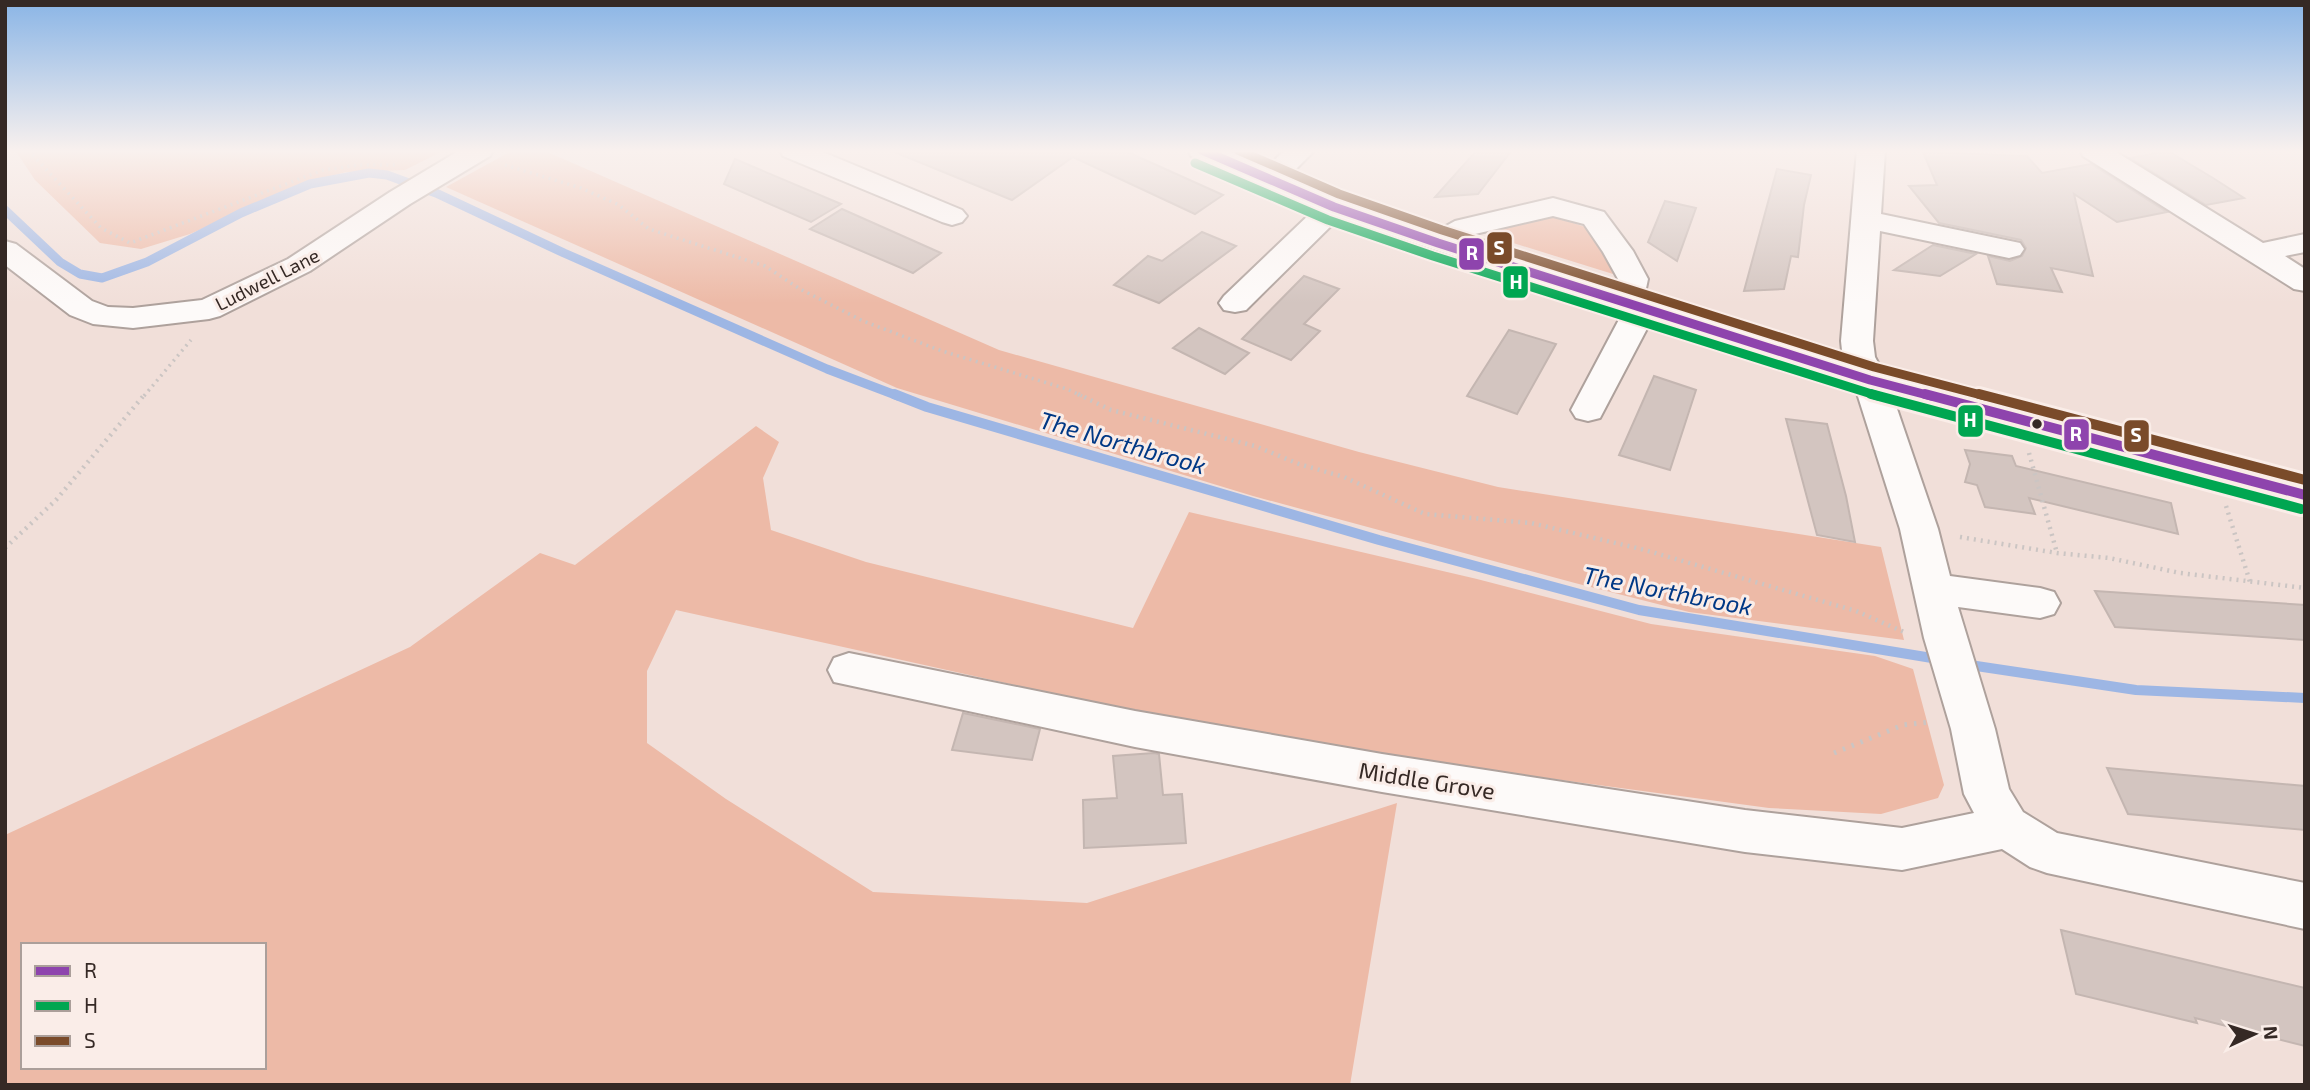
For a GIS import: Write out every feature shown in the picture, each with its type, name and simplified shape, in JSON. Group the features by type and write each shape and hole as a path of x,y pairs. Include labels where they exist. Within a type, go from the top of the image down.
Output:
{"street":[{"name":"Ludwell Lane","path":"5,250 81,308 104,317 134,318 209,309 299,265 396,201"},
{"path":"916,201 952,216"},
{"path":"1318,201 1438,243 1870,380 2305,495"},
{"path":"1868,201 1858,357 1870,380 1919,529 1932,589 1987,794 2007,827 2047,852 2305,906"},
{"path":"2174,201 2305,282"},
{"path":"1235,303 1334,207"},
{"path":"1438,243 1465,227 1528,210 1553,207 1594,218 1618,251 1633,279 1634,305 1588,410"},
{"path":"1867,220 2009,249"},
{"path":"2258,253 2305,243"},
{"path":"1932,589 2040,603"},
{"name":"Middle Grove","path":"849,670 1135,729 1354,768 1745,831 1902,849 2007,827"}],"path":[{"path":"76,201 101,228 130,243 241,201"},
{"path":"610,201 649,229 765,266 800,289 863,321 931,347 1067,389 1111,410 1255,446 1377,491 1425,514 1499,519 1543,526 1756,580 1856,611 1904,632 1957,675 1927,722 1903,725 1834,753"},
{"path":"5,548 55,500 178,358 203,324 209,309"},
{"path":"2021,421 2057,554"},
{"path":"2216,472 2250,582"},
{"path":"1919,529 2057,554 2109,558 2180,573 2305,588"}],"shaded area":[{"path":"57,201 265,201 190,234 141,249 100,243"},
{"path":"477,201 659,201 999,350 1359,452 1498,487 1881,547 1904,640 1689,612 1253,496 897,388"},
{"path":"1550,215 1585,227 1611,262 1613,274 1491,236 1492,227"},
{"path":"756,426 779,442 763,478 771,530 866,562 1133,628 1189,512 1477,579 1651,624 1875,656 1913,669 1944,785 1938,798 1881,814 1769,808 1427,762 1096,703 676,610 647,671 647,743 726,799 873,892 1087,903 1397,803 1350,1085 5,1085 5,835 410,647 540,553 575,565"}],"building":[{"path":"763,201 834,201 841,204 811,222"},
{"path":"1167,201 1214,201 1195,214"},
{"path":"1665,201 1696,208 1677,261 1648,242"},
{"path":"1768,201 1805,201 1798,257 1791,256 1784,289 1744,291"},
{"path":"1921,201 2076,201 2093,276 2051,268 2062,292 1997,284 1988,256 2010,261 2022,256 2026,248 2021,240 1939,223"},
{"path":"2085,201 2149,201 2167,212 2117,222"},
{"path":"2199,201 2228,201 2206,205"},
{"path":"842,209 941,253 913,273 810,229"},
{"path":"1202,232 1236,246 1159,303 1114,285 1148,256 1162,261"},
{"path":"1933,245 1976,254 1940,276 1894,270"},
{"path":"1304,276 1339,289 1304,324 1320,331 1291,360 1242,339"},
{"path":"1199,328 1249,353 1225,374 1173,348"},
{"path":"1509,330 1556,344 1517,414 1467,396"},
{"path":"1654,376 1696,390 1670,470 1619,455"},
{"path":"1786,419 1827,424 1855,542 1817,535"},
{"path":"1965,450 2012,456 2016,466 2171,503 2178,534 2029,498 2035,514 1985,507 1977,485 1965,482 1970,464"},
{"path":"2095,591 2305,605 2305,640 2115,627"},
{"path":"963,713 1040,729 1032,760 952,750"},
{"path":"1159,754 1163,795 1182,794 1186,843 1084,848 1083,800 1117,798 1113,756"},
{"path":"2107,768 2305,786 2305,830 2128,814"},
{"path":"2061,930 2305,988 2305,1046 2195,1018 2197,1023 2076,994"}],"waterway":[{"name":"The Northbrook","path":"5,210 60,262 80,274 102,278 147,262 270,201"},
{"name":"The Northbrook","path":"453,201 827,369 898,396"},
{"name":"The Northbrook","path":"894,394 927,407 1379,540 1639,610 1944,660"},
{"name":"The Northbrook","path":"1963,664 2136,690 2305,698"}],"transit line":[{"name":"H","path":"1283,201 1328,220 1433,256 1866,393 2301,509"},
{"name":"R","path":"1320,201 1438,243 1870,380 2305,495"},
{"name":"S","path":"1359,201 1442,230 1874,367 2305,480"}]}
